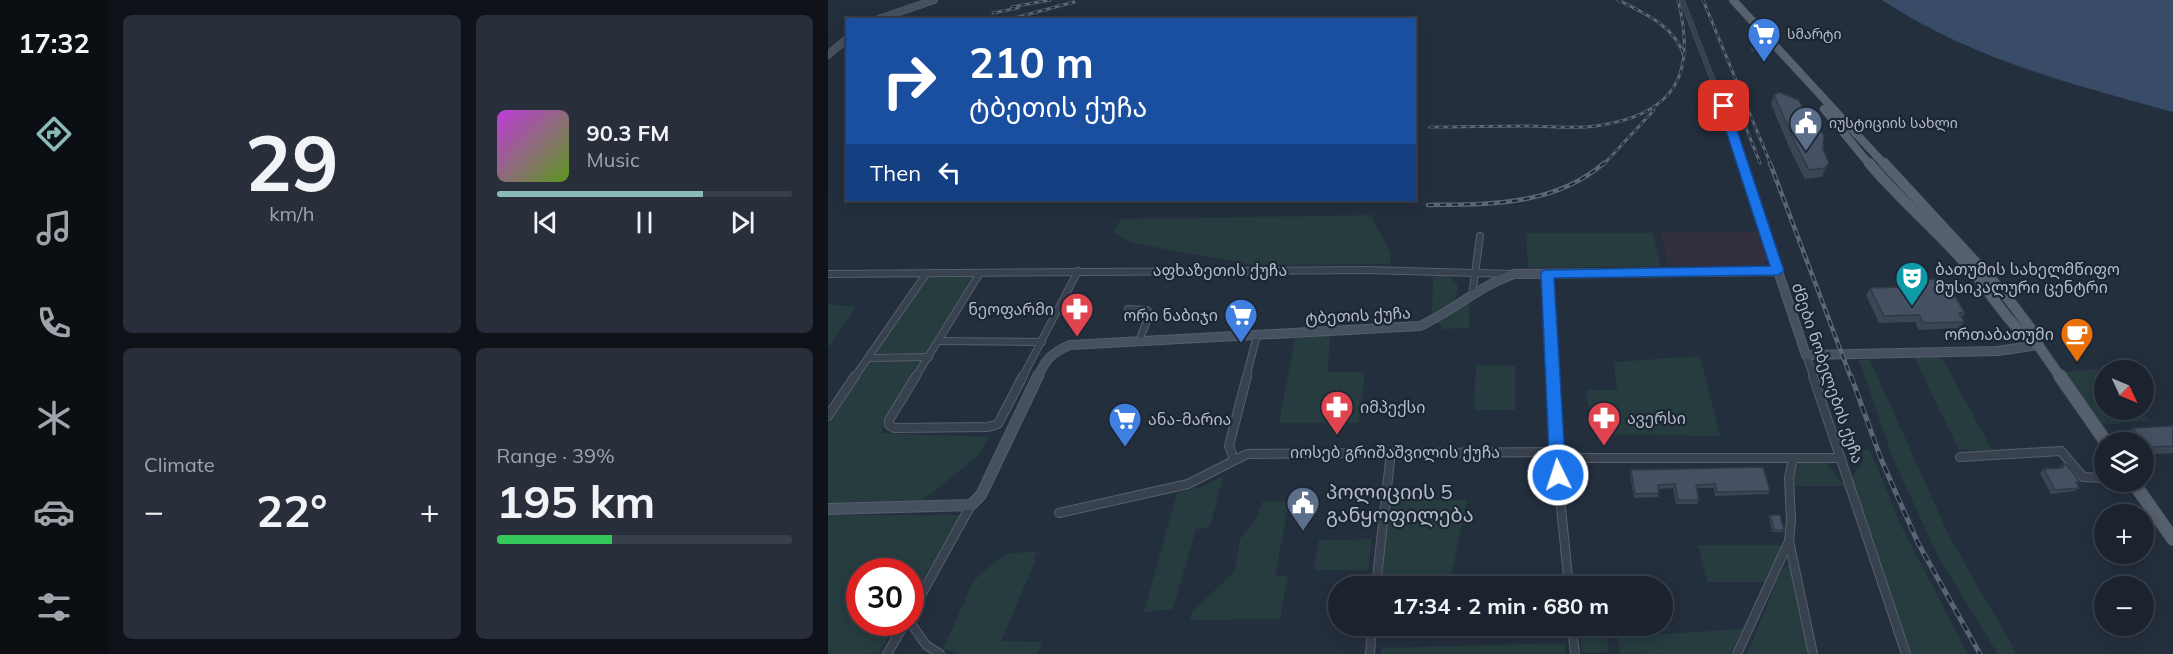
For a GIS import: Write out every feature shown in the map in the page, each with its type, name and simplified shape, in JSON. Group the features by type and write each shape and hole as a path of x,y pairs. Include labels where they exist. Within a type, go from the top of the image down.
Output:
{"main road":[{"path":"1725,0 1895,192 1971,269 2022,335 2038,345"},
{"path":"1733,0 2003,292 2035,334 2038,345 2099,432"},
{"path":"1882,177 1897,178"},
{"path":"1895,192 1905,194 1910,192"},
{"path":"2140,492 2173,539"}],"street":[{"path":"882,18 934,0"},
{"name":"ძმები ნობელების ქუჩა","path":"1682,0 1724,106 1906,654"},
{"path":"828,55 846,40"},
{"path":"1472,296 1480,236"},
{"name":"აფხაზეთის ქუჩა","path":"828,274 1367,270 1514,274"},
{"path":"980,273 889,420 889,425 894,428 993,426 1002,419 1078,271"},
{"name":"ტბეთის ქუჩა","path":"1033,385 1045,362 1055,351 1070,345 1420,326 1438,318 1491,282 1514,274 1778,271"},
{"path":"828,416 926,274"},
{"path":"1548,274 1556,455 1568,576"},
{"path":"1128,309 1148,310 1150,313 1139,341"},
{"path":"1234,459 1229,446 1257,335"},
{"path":"938,342 1042,342"},
{"path":"1806,355 1998,351 2038,345"},
{"path":"868,358 929,357"},
{"path":"1017,387 1033,385"},
{"path":"924,590 971,505 982,492 1033,385"},
{"path":"1960,457 2061,451 2083,477 2094,478"},
{"name":"იოსებ გრიშაშვილის ქუჩა","path":"1059,513 1188,484 1202,479 1234,459 1248,454 1269,452 1841,458"},
{"path":"1377,576 1391,452"},
{"path":"1737,654 1792,531 1788,478 1793,458"},
{"path":"828,509 971,505"},
{"path":"1789,541 1813,654"},
{"path":"887,654 899,636"},
{"path":"919,636 926,645 940,654"},
{"path":"1370,654 1371,636"},
{"path":"1573,636 1575,654"}],"shaded area":[{"path":"1661,232 1757,232 1767,258 1763,265 1668,266"}],"green space":[{"path":"1373,215 1373,221 1391,253 1390,264 1253,265 1132,243 1113,232 1121,219"},
{"path":"1526,233 1653,233 1661,266 1528,268"},
{"path":"976,276 929,353 873,353 926,277"},
{"path":"1433,276 1448,276 1458,285 1455,302 1432,316"},
{"path":"1469,302 1469,328 1441,329 1439,322"},
{"path":"828,304 856,307 828,348"},
{"path":"1330,334 1328,372 1365,372 1359,423 1279,423 1295,337"},
{"path":"1700,356 1720,436 1593,434 1586,390 1617,390 1614,362"},
{"path":"1941,356 1992,450 1959,450 1914,357"},
{"path":"869,359 926,359 883,425 882,433 988,437 980,454 935,491 909,508 828,509 828,420"},
{"path":"1859,360 1870,360 1950,538 2017,654 1998,654 1939,558 1893,459"},
{"path":"1476,365 1515,366 1515,410 1474,410"},
{"path":"2094,369 2094,414 2065,372"},
{"path":"2099,420 2151,421 2102,425"},
{"path":"1862,449 1869,450 1874,459 1900,524 1968,654 1911,654 1850,478 1863,463"},
{"path":"1823,460 1845,486 1794,486 1794,472 1799,462"},
{"path":"1223,476 1210,527 1196,529 1173,609 1144,612 1177,493 1201,487"},
{"path":"1389,500 1467,500 1451,576 1382,576"},
{"path":"1263,501 1289,502 1275,576 1288,576 1280,619 1190,620 1191,613 1234,572 1240,539 1257,517"},
{"path":"828,515 960,515 924,577 924,558 846,558 846,636 889,636 878,654 828,654"},
{"path":"1372,539 1368,570 1314,570 1319,540"},
{"path":"1698,545 1782,545 1767,582 1707,582"},
{"path":"1037,551 1034,560 1036,560 1001,641 1042,642 1037,654 960,654 943,649 974,580 1005,554"},
{"path":"1791,561 1808,654 1747,654 1781,572"},
{"path":"1743,629 1730,654 1620,654 1618,637 1673,636 1673,633"},
{"path":"1581,636 1607,636 1609,652 1582,653"},
{"path":"1565,643 1566,654 1381,654 1382,648"}],"water":[{"path":"1882,0 2173,0 2173,112 2023,68 1951,38 1916,21"}],"building":[{"path":"1752,39 1764,49 1752,49"},
{"path":"1779,92 1799,100 1807,116 1824,135 1823,149 1829,163 1825,168 1809,170 1774,95"},
{"name":"ბათუმის სახელმწიფო მუსიკალური ცენტრი","path":"1940,279 1945,288 1950,288 1965,313 1959,313 1964,322 1923,323 1919,315 1884,316 1870,288 1904,287 1901,280"},
{"path":"2173,426 2173,446 2154,447 2154,432 2136,432 2133,428"},
{"path":"2064,464 2080,482 2076,482 2079,488 2055,490 2044,469 2063,468"},
{"path":"1763,467 1770,491 1717,492 1715,484 1696,485 1699,500 1678,500 1675,484 1658,485 1659,493 1635,494 1631,470"},
{"path":"1770,515 1780,515 1784,530 1774,530"}],"railway":[{"path":"1012,7 1050,0"},
{"path":"1618,0 1648,16 1666,29 1674,36 1683,54"},
{"path":"1678,0 1683,26 1683,54"},
{"path":"1703,0 1771,165"},
{"path":"1014,18 1074,2"},
{"path":"993,13 1018,8"},
{"path":"1430,127 1587,127 1623,121 1645,112 1662,101 1674,87 1681,70 1683,54"},
{"path":"1735,100 1760,163"},
{"path":"1603,165 1654,110"},
{"path":"1428,205 1498,203 1543,195 1564,188 1585,177 1604,163"},
{"path":"1770,163 1851,378"},
{"path":"1851,376 1881,459 1918,543 1980,654"}],"place":[{"name":"სმარტი","path":"1764,63"},
{"name":"იუსტიციის სახლი","path":"1806,152"},
{"name":"ბათუმის სახელმწიფო მუსიკალური ცენტრი","path":"1912,307"},
{"name":"ნეოფარმი","path":"1077,338"},
{"name":"ორი ნაბიჯი","path":"1241,344"},
{"name":"ორთაბათუმი","path":"2077,363"},
{"name":"იმპექსი","path":"1337,436"},
{"name":"ავერსი","path":"1604,447"},
{"name":"ანა-მარია","path":"1125,448"},
{"name":"პოლიციის 5 განყოფილება","path":"1303,532"}],"route":[{"path":"1558,475 1548,274 1778,271 1724,106"}]}
